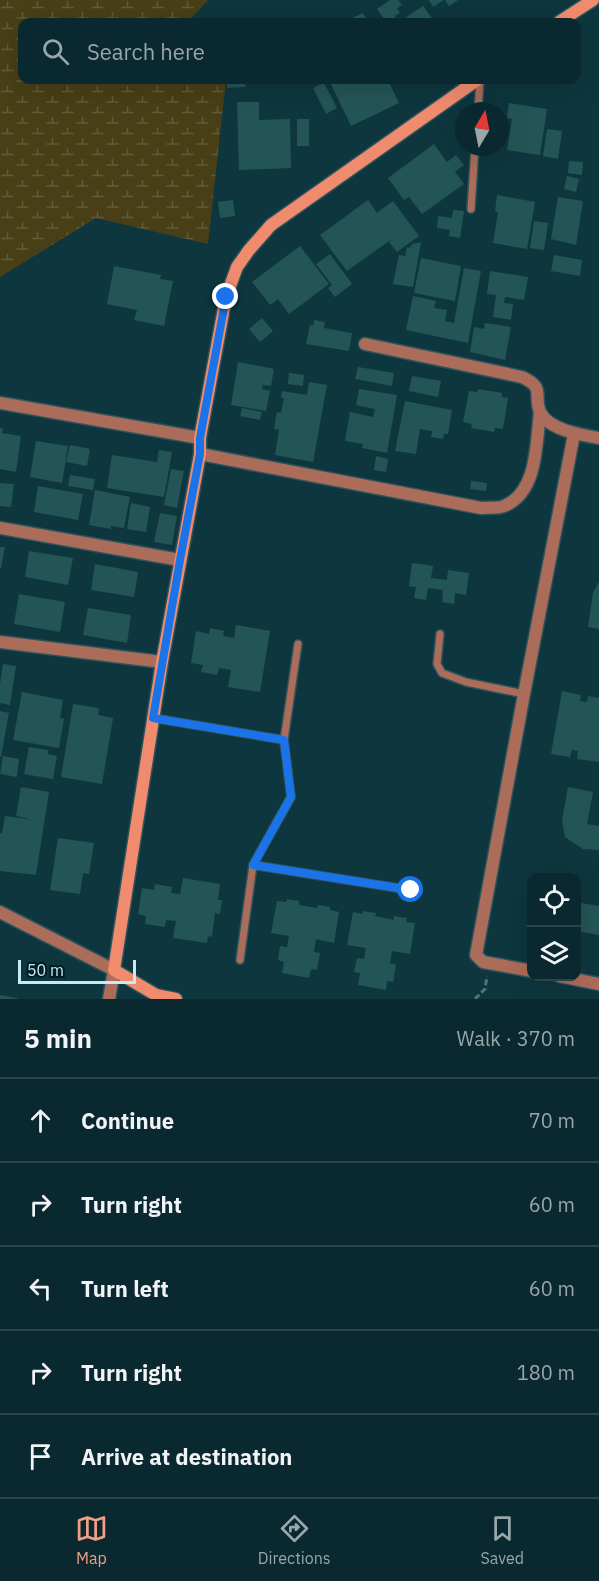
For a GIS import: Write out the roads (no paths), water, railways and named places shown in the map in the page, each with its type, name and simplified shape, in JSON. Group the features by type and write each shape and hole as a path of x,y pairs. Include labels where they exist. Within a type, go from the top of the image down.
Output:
{"street":[{"path":"565,18 593,0"},
{"path":"109,999 162,662 200,454 200,438 226,297 237,267 271,225 472,84"},
{"path":"200,454 481,507 502,507 523,492 531,472 540,412 538,391 532,382 522,377 365,344"},
{"path":"0,403 200,438"},
{"path":"540,412 554,425 574,434 599,438"},
{"path":"527,970 483,962 476,955 574,434"},
{"path":"0,528 180,560"},
{"path":"0,642 162,662"},
{"path":"0,912 114,970 156,995 176,999"},
{"path":"581,980 599,984"}],"lane":[{"path":"478,84 478,102"},
{"path":"471,209 474,156"},
{"path":"441,634 437,664 442,673 466,682 524,694"},
{"path":"240,960 253,865 291,797 284,740 298,644"},
{"path":"153,718 284,740"},
{"path":"253,865 411,890"}]}
